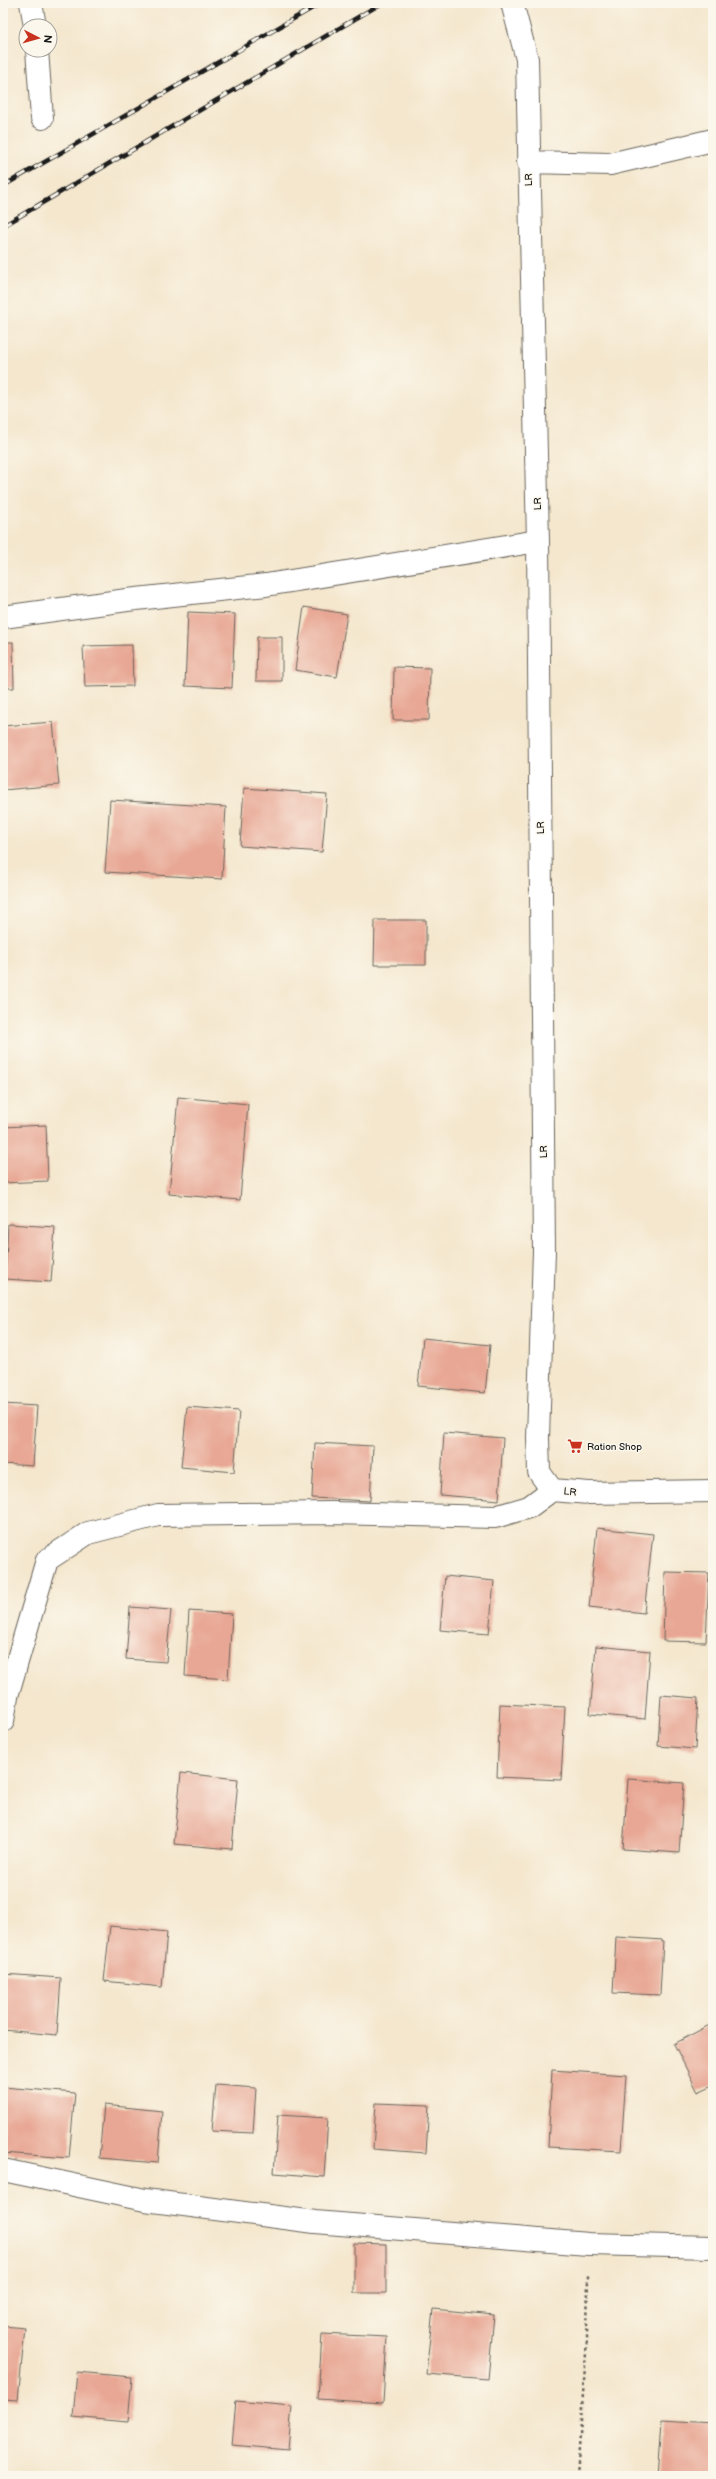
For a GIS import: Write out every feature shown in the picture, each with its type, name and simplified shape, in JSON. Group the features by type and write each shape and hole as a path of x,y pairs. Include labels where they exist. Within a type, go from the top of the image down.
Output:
{"street":[{"path":"31,3 34,18"},
{"name":"LR","path":"512,3 527,59 528,162 538,541 544,1243 538,1438 539,1472 552,1490 589,1493 713,1491"},
{"path":"38,58 42,118"},
{"path":"528,162 610,164 713,140"},
{"path":"3,617 127,600 266,585 538,541"},
{"path":"3,1721 9,1689 47,1560 88,1533 158,1515 332,1513 495,1517 529,1507 552,1490"},
{"path":"3,2170 145,2200 315,2222 588,2244 713,2247"}],"path":[{"path":"577,2476 586,2339 588,2244"}],"building":[{"path":"304,607 347,614 337,677 295,670"},
{"path":"188,612 235,614 232,688 185,686"},
{"path":"257,637 282,637 282,681 256,681"},
{"path":"3,642 13,642 14,688 3,688"},
{"path":"132,645 133,686 85,687 83,646"},
{"path":"394,667 430,668 429,720 393,720"},
{"path":"53,722 59,785 3,790 3,726"},
{"path":"244,788 327,794 322,852 240,846"},
{"path":"110,800 226,807 222,879 105,872"},
{"path":"375,920 426,920 426,965 374,965"},
{"path":"178,1097 248,1104 240,1200 169,1194"},
{"path":"46,1125 48,1181 3,1183 3,1127"},
{"path":"8,1224 55,1227 51,1282 5,1279"},
{"path":"423,1338 490,1345 485,1393 418,1386"},
{"path":"3,1404 37,1406 33,1466 3,1464"},
{"path":"187,1407 239,1411 234,1472 181,1467"},
{"path":"444,1433 503,1438 499,1500 440,1495"},
{"path":"315,1443 373,1446 370,1501 312,1498"},
{"path":"597,1528 653,1534 644,1613 589,1607"},
{"path":"665,1572 709,1573 706,1642 663,1641"},
{"path":"445,1576 494,1581 489,1634 440,1630"},
{"path":"130,1607 171,1610 166,1662 126,1659"},
{"path":"189,1611 232,1614 228,1679 185,1676"},
{"path":"596,1646 650,1651 645,1719 590,1714"},
{"path":"661,1695 698,1698 695,1749 658,1746"},
{"path":"500,1704 565,1707 561,1780 497,1777"},
{"path":"181,1773 238,1779 232,1849 174,1844"},
{"path":"628,1779 684,1783 679,1853 623,1849"},
{"path":"110,1926 167,1932 162,1987 104,1981"},
{"path":"616,1937 663,1940 660,1995 613,1993"},
{"path":"3,1974 61,1978 57,2035 3,2030"},
{"path":"713,2023 713,2085 698,2092 674,2044"},
{"path":"552,2070 626,2075 621,2151 548,2147"},
{"path":"216,2085 256,2088 253,2133 212,2131"},
{"path":"3,2087 75,2093 69,2158 3,2153"},
{"path":"376,2103 429,2105 426,2153 373,2149"},
{"path":"104,2105 162,2111 158,2163 99,2158"},
{"path":"278,2115 328,2118 324,2177 274,2173"},
{"path":"354,2243 386,2244 386,2293 354,2293"},
{"path":"433,2309 494,2315 488,2379 426,2374"},
{"path":"3,2326 25,2328 18,2400 3,2399"},
{"path":"322,2334 387,2337 383,2403 318,2399"},
{"path":"77,2372 132,2377 128,2422 73,2417"},
{"path":"236,2401 292,2406 288,2450 232,2445"},
{"path":"662,2420 713,2423 713,2476 658,2476"}],"railway":[{"path":"3,186 321,3"},
{"path":"3,226 382,3"}],"place":[{"name":"Ration Shop","path":"575,1446"}]}
